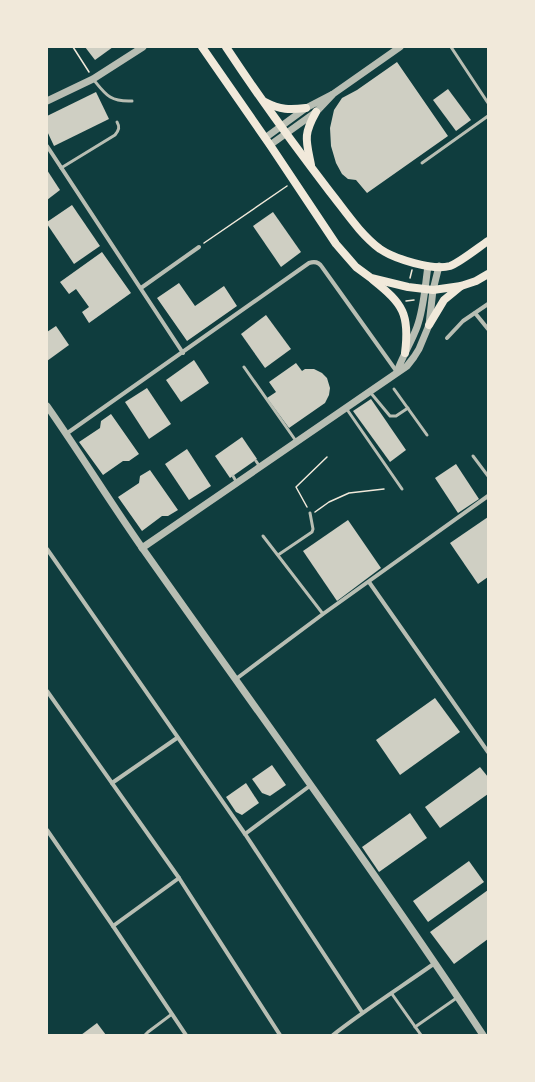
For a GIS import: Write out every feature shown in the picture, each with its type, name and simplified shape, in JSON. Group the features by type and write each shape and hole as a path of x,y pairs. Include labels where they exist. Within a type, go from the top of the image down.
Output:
{"main road":[{"path":"202,47 336,244 356,267 392,296 402,309 407,330 405,353"},
{"path":"226,47 262,101 311,168 362,232 381,250 394,257 428,266 450,266 488,241"},
{"path":"262,101 275,108 281,109 306,108"},
{"path":"311,168 306,136 307,130 316,112"},
{"path":"371,278 424,290 433,290 461,286 476,281 488,274"},
{"path":"429,325 444,300 461,286"}],"street":[{"path":"47,102 93,79 143,47"},
{"path":"265,138 316,112 333,94 400,47"},
{"path":"270,145 306,108 333,94"},
{"path":"47,146 183,353"},
{"path":"141,288 199,247"},
{"path":"66,434 309,263 313,262 317,262 322,267 397,372"},
{"path":"397,372 417,326 428,266"},
{"path":"142,548 258,464 296,442 407,366 414,357 429,325 433,290 439,266"},
{"path":"447,338 456,327 488,304"},
{"path":"475,313 488,329"},
{"path":"47,406 142,548 311,785 435,963 483,1035"},
{"path":"236,679 346,596 369,582 375,575 488,496"},
{"path":"47,550 245,834 362,1012"},
{"path":"369,582 488,752"},
{"path":"47,691 179,878 280,1035"},
{"path":"112,783 177,738"},
{"path":"245,834 311,785"},
{"path":"47,830 186,1035"},
{"path":"113,926 179,878"},
{"path":"333,1035 362,1012 392,994 435,963"}],"lane":[{"path":"451,47 488,103"},
{"path":"93,79 110,98 132,101"},
{"path":"422,163 488,116"},
{"path":"61,168 119,131 117,122"},
{"path":"244,367 296,442"},
{"path":"394,389 427,435"},
{"path":"370,391 392,417 408,408"},
{"path":"346,408 402,489"},
{"path":"473,456 488,476"},
{"path":"278,555 312,532 314,529 310,513"},
{"path":"263,536 323,614"},
{"path":"392,994 421,1035"},
{"path":"415,1027 458,997"},
{"path":"145,1035 172,1014"}],"path":[{"path":"73,47 93,79"},
{"path":"199,247 288,185"},
{"path":"327,457 296,487 300,497 310,513 316,512 329,502 349,493 384,489"}],"building":[{"path":"85,47 113,47 95,60"},
{"path":"397,62 448,136 367,193 356,180 348,179 342,174 336,163 331,146 330,128 334,110 342,98 357,90"},
{"path":"448,89 471,120 456,131 433,100"},
{"path":"96,92 109,119 54,146 47,131 47,116"},
{"path":"47,170 60,190 47,200"},
{"path":"72,205 100,246 74,264 47,224 47,222"},
{"path":"273,212 301,252 281,267 253,226"},
{"path":"102,252 131,293 89,323 82,312 89,307 76,289 69,294 60,282"},
{"path":"179,283 195,306 224,286 237,306 187,341 157,298"},
{"path":"266,315 291,349 265,368 241,334"},
{"path":"56,326 69,345 47,361 47,332"},
{"path":"194,360 209,383 181,402 166,380"},
{"path":"296,363 302,371 305,369 314,369 322,373 327,378 330,388 329,395 325,403 289,428 267,398 276,392 269,382"},
{"path":"147,388 171,424 149,439 125,402"},
{"path":"371,399 406,450 390,462 353,411"},
{"path":"111,414 139,454 129,461 123,461 103,475 79,442 100,428 101,421"},
{"path":"242,437 257,459 230,478 215,456"},
{"path":"187,449 211,486 189,500 165,464"},
{"path":"456,464 479,499 458,513 435,478"},
{"path":"150,470 178,510 168,516 162,516 142,531 118,497 139,483 140,476"},
{"path":"488,517 488,577 478,584 450,543"},
{"path":"348,520 381,568 337,601 303,551"},
{"path":"435,698 460,732 400,775 376,740"},
{"path":"272,765 286,785 270,796 262,793 252,779"},
{"path":"480,767 488,777 488,794 440,828 425,807"},
{"path":"246,783 259,803 242,815 236,812 226,797"},
{"path":"410,813 427,838 379,872 362,847"},
{"path":"469,861 484,882 428,922 413,901"},
{"path":"488,890 488,939 454,964 430,932"},
{"path":"97,1023 106,1035 81,1035"}]}
